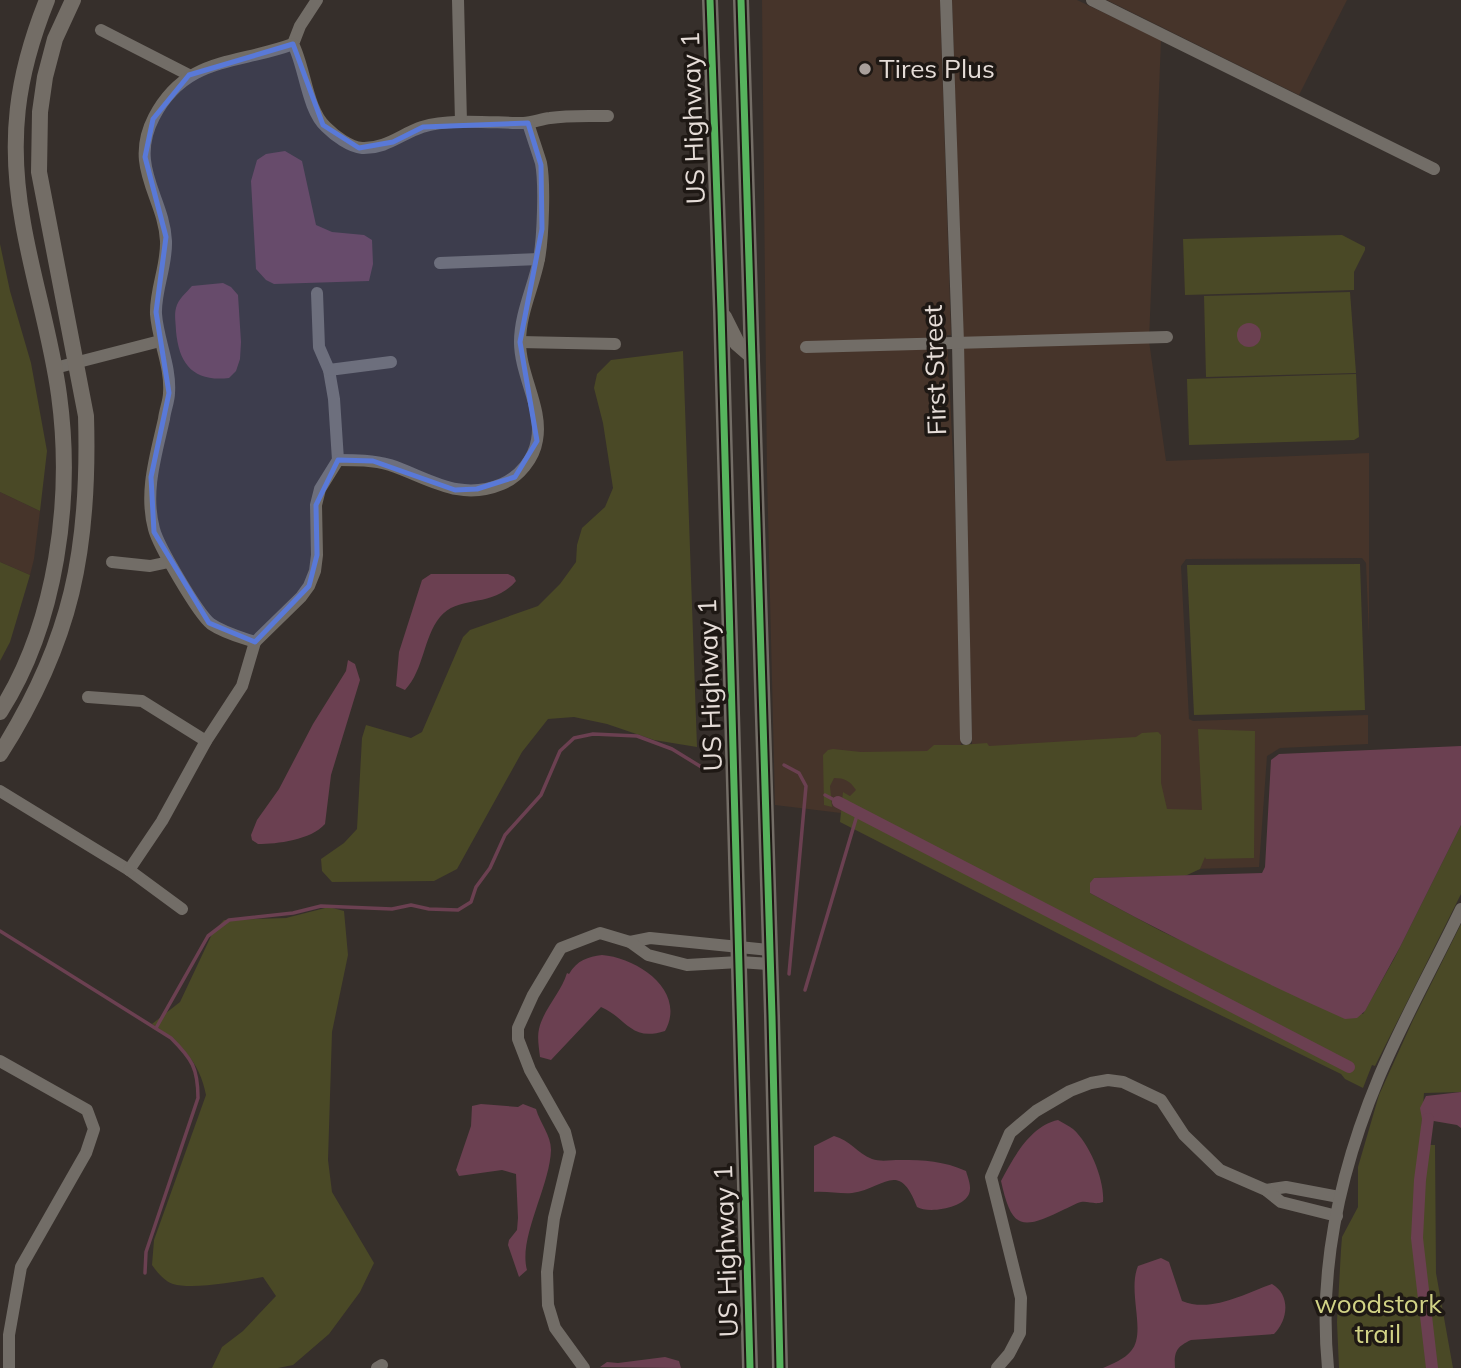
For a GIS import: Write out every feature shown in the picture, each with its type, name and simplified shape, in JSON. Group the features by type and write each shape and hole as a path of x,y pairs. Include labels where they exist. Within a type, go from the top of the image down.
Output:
{"main road":[{"path":"0,712 23,667 37,630 53,575 60,538 65,453 55,368 23,222 16,151 17,106 23,68 47,0"},
{"path":"0,754 42,682 58,641 82,547 87,456 86,416 39,172 40,112 45,77 55,39 73,0"},
{"name":"US Highway 1","path":"710,0 750,1368"},
{"name":"US Highway 1","path":"741,0 770,957 779,1368"},
{"path":"721,312 737,343 752,356"}],"street":[{"path":"317,0 300,26 293,44 300,58 313,105 323,125 337,137 359,148 393,142 423,127 461,122 528,123 551,117 608,116"},
{"path":"458,0 461,122"},
{"name":"First Street","path":"946,0 958,343 966,739"},
{"path":"1092,0 1434,169"},
{"path":"101,30 189,75"},
{"path":"255,642 226,633 209,623 169,562 154,532 149,501 151,477 169,393 167,365 156,312 166,258 166,237 147,178 146,138 153,119 167,97 189,75 217,64 266,54 293,44"},
{"path":"338,460 382,463 455,490 500,485 515,477 529,461 537,441 537,418 524,374 520,342 539,259 542,229 541,165 528,123"},
{"path":"440,263 539,259"},
{"path":"129,870 162,821 206,741 242,686 255,642 301,597 315,571 316,505 320,489 338,460 334,399 329,370 319,348 317,293"},
{"path":"806,347 1167,337"},
{"path":"55,368 160,341"},
{"path":"520,342 615,344"},
{"path":"329,370 391,362"},
{"path":"112,562 150,566 169,562"},
{"path":"88,697 142,701 206,741"},
{"path":"0,791 129,870 182,909"},
{"path":"1328,1368 1325,1301 1339,1197 1353,1144 1380,1075 1461,909"},
{"path":"584,1368 555,1328 548,1305 547,1272 554,1218 570,1152 565,1132 523,1055 518,1028 533,995 561,948 600,933 630,942 648,956 687,965 739,955"},
{"path":"630,942 650,938 739,955 770,957"},
{"path":"0,1061 88,1110 94,1129 86,1153 21,1267 9,1335 9,1368"},
{"path":"997,1368 1009,1354 1020,1333 1021,1298 991,1177 1010,1133 1048,1102 1091,1083 1104,1080 1123,1082 1161,1100 1184,1136 1220,1170 1266,1190 1281,1202 1337,1216"},
{"path":"1266,1190 1286,1187 1339,1197"}],"highlighted area":[{"path":"293,44 323,125 359,148 393,142 423,127 528,123 541,165 542,229 520,342 537,441 515,477 477,489 455,490 373,461 338,460 316,505 317,555 309,586 255,642 209,623 154,532 151,477 169,393 156,312 166,237 145,157 153,119 189,75"}],"shaded area":[{"path":"762,0 940,0 951,335 947,335 955,497 961,746 972,744 952,0 1077,0 1161,40 1149,341 1166,461 1369,453 1369,637 1366,563 1362,558 1186,559 1181,566 1189,719 1368,715 1368,744 1280,748 1267,756 1259,867 1094,872 1047,902 844,793 841,813 775,805 767,473"},
{"path":"1107,0 1347,0 1299,95"},
{"path":"285,151 302,161 316,225 332,232 364,235 372,240 373,264 369,281 274,284 256,269 251,181 257,160 266,154"},
{"path":"223,283 238,295 240,359 236,371 229,378 217,379 198,374 185,362 178,343 175,314 178,302 192,286"},
{"path":"1249,323 1257,327 1261,335 1257,343 1249,347 1241,343 1237,335 1241,327"},
{"path":"0,492 40,511 30,575 0,562"},
{"path":"431,574 508,574 516,581 497,595 457,606 440,617 430,634 416,673 405,690 396,686 399,652 422,580"},
{"path":"348,660 355,664 360,680 331,775 325,824 303,837 258,844 252,840 251,835 257,820 279,789 313,724 346,671"},
{"path":"1461,746 1461,825 1400,947 1365,1011 1357,1018 1345,1019 1280,989 1090,893 1090,883 1094,878 1262,873 1265,867 1271,760 1279,754"},
{"path":"602,955 630,963 655,979 670,1003 670,1016 665,1031 653,1034 636,1031 601,1007 551,1060 540,1057 538,1035 541,1021 567,973 583,960"},
{"path":"1461,1092 1461,1128 1422,1119 1420,1108 1426,1096"},
{"path":"481,1104 518,1107 523,1104 536,1109 551,1145 546,1179 530,1227 525,1257 527,1270 519,1277 508,1245 517,1230 516,1174 502,1170 459,1176 456,1170 471,1126 472,1106"},
{"path":"1058,1120 1073,1129 1090,1153 1102,1184 1103,1202 1081,1202 1038,1221 1021,1222 1010,1209 1001,1181 1017,1153 1031,1136 1048,1123"},
{"path":"834,1136 845,1140 875,1160 934,1162 966,1171 970,1185 969,1194 966,1199 953,1206 929,1210 917,1207 910,1192 897,1180 852,1193 814,1192 814,1146"},
{"path":"1161,1258 1169,1262 1182,1301 1193,1304 1216,1304 1272,1284 1285,1301 1285,1315 1279,1328 1274,1334 1191,1340 1177,1351 1175,1368 1103,1368 1131,1351 1137,1334 1135,1276 1138,1266"},
{"path":"665,1357 679,1361 681,1368 600,1367 607,1362"}],"green space":[{"path":"1342,235 1365,247 1354,272 1354,290 1185,295 1183,239"},
{"path":"0,244 10,291 31,363 47,451 40,511 0,492"},
{"path":"1350,292 1356,373 1206,377 1204,296"},
{"path":"683,351 697,747 654,740 607,724 574,717 548,719 522,752 457,869 434,881 332,882 322,871 321,859 344,843 357,829 362,738 366,725 411,738 422,732 463,637 470,630 538,606 560,584 576,562 582,528 605,507 613,488 603,423 594,388 597,374 611,360"},
{"path":"1356,374 1359,437 1354,440 1189,445 1187,379"},
{"path":"0,562 30,575 10,642 0,661"},
{"path":"1360,564 1365,710 1194,715 1187,565"},
{"path":"1198,729 1255,731 1254,858 1205,857 1200,869 1185,876 1094,878 1090,893 1161,931 1327,1010 1363,1014 1394,959 1461,825 1461,894 1375,1066 1372,1065 1363,1088 1341,1074 1165,988 840,822 843,792 850,796 856,790 847,781 834,778 830,786 832,807 824,805 823,755 828,750 927,751 934,745 987,743 989,746 1136,737 1142,733 1158,732 1161,735 1161,783 1167,809 1202,810"},
{"path":"329,907 344,911 348,955 332,1032 328,1160 332,1192 374,1263 360,1292 329,1334 293,1365 278,1368 212,1368 222,1347 243,1331 276,1296 263,1277 182,1286 167,1281 152,1265 154,1240 206,1095 194,1063 180,1046 152,1024 180,1002 213,932 224,920 286,918"},
{"name":"woodstork trail","path":"1461,924 1461,1092 1424,1093 1420,1145 1435,1145 1436,1273 1453,1368 1339,1368 1337,1322 1342,1237 1358,1207 1358,1167 1379,1095"}],"waterway":[{"path":"156,1028 208,936 229,920 293,913 321,906 392,909 411,905 458,910 471,902 476,887 490,868 505,835 541,795 560,751 574,738 593,734 637,736 672,749 703,768"},
{"path":"784,765 799,773 806,786 789,974"},
{"path":"825,795 838,802"},
{"path":"838,802 1349,1067"},
{"path":"805,990 858,812"},
{"path":"0,931 171,1038 184,1052 195,1071 198,1098 146,1252 145,1273"},
{"path":"1428,1119 1420,1180 1417,1238 1432,1368"}],"cycle path":[{"path":"710,0 750,1368"},
{"path":"741,0 780,1368"}],"place":[{"name":"Tires Plus","path":"865,69"}]}
